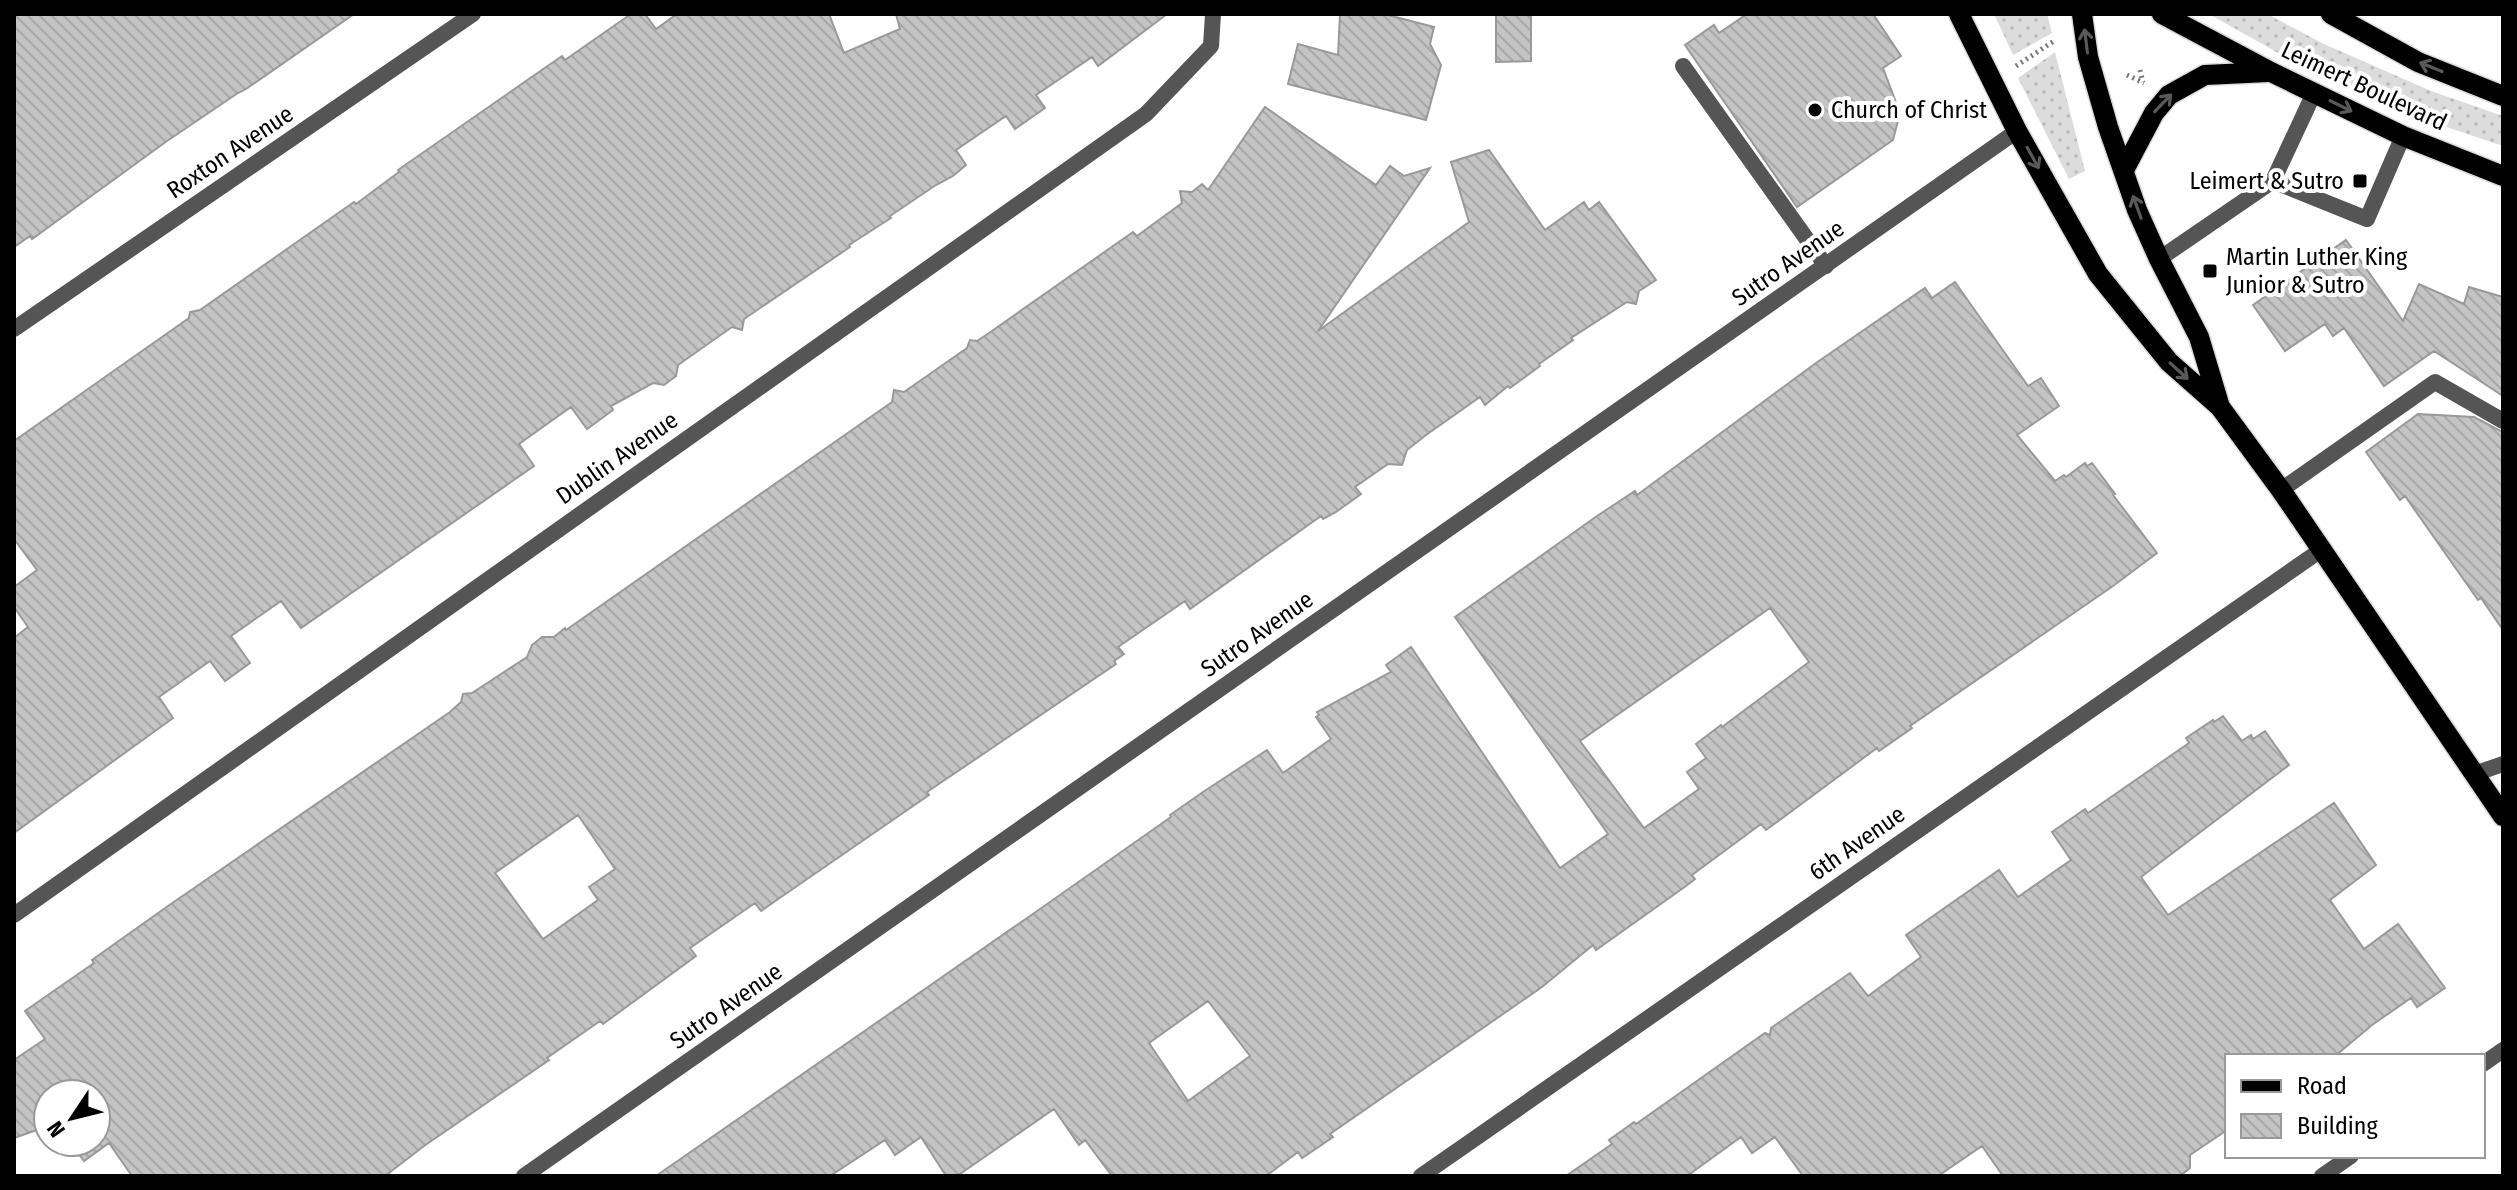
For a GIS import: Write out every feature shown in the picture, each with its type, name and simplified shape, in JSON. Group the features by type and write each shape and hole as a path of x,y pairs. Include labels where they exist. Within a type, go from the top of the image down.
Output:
{"main road":[{"path":"1959,14 2017,131 2098,274 2169,362 2220,407 2281,490 2503,816"},
{"path":"2082,14 2092,72 2137,210 2199,337 2220,407"},
{"name":"Leimert Boulevard","path":"2162,14 2271,72 2403,136 2503,176"},
{"name":"Leimert Boulevard","path":"2331,14 2418,62 2503,96"},
{"path":"2124,170 2154,113 2169,95 2205,75 2271,72"}],"street":[{"name":"Roxton Avenue","path":"14,329 473,14"},
{"name":"Dublin Avenue","path":"14,915 1146,114 1211,46 1213,14"},
{"path":"1683,66 1826,266"},
{"path":"2159,259 2273,181 2314,93"},
{"name":"Sutro Avenue","path":"524,1176 2017,131"},
{"path":"2273,181 2367,219 2403,136"},
{"path":"2281,490 2435,382 2503,421"},
{"name":"6th Avenue","path":"1421,1176 2321,550"},
{"path":"2474,774 2503,764"},
{"path":"2485,1063 2503,1050"},
{"path":"2322,1176 2348,1158"}],"path":[{"path":"2016,66 2054,41"},
{"path":"2140,70 2143,83"}],"shaded area":[{"path":"1994,14 2047,14 2052,33 2013,55"},
{"path":"2209,14 2267,14 2324,44 2431,91 2503,116 2503,146 2414,116 2312,72"},
{"path":"2055,52 2085,171 2069,179 2018,78"}],"building":[{"path":"14,14 354,14 167,141 32,239 30,236 14,247"},
{"path":"631,14 645,14 656,29 677,14 829,14 844,53 900,29 896,14 1167,14 1098,66 1092,57 1036,95 1045,108 1015,129 1006,116 956,150 966,165 953,176 890,216 744,319 742,330 732,327 678,365 676,376 664,385 653,383 611,406 613,410 587,429 571,407 519,444 534,466 301,628 281,601 231,636 250,663 225,681 210,661 159,697 173,718 14,833 14,638 28,627 14,607 14,587 37,570 14,539 14,441 189,318 190,312 200,310 354,202 356,204 398,170 562,56 565,60"},
{"path":"1340,14 1384,14 1434,27 1430,44 1441,65 1426,120 1288,84 1298,44 1338,55"},
{"path":"1496,14 1531,14 1531,61 1496,62"},
{"name":"Church of Christ","path":"1747,14 1873,14 1901,56 1883,68 1900,113 1893,140 1797,207 1685,45 1714,25 1719,33"},
{"path":"1265,107 1376,185 1390,166 1404,176 1430,168 1318,331 1469,222 1451,162 1489,150 1545,230 1584,202 1589,210 1599,202 1656,280 1639,291 1636,304 1627,302 1571,338 1573,340 1540,366 1485,405 1480,397 1426,435 1407,450 1402,465 1388,464 1355,487 1361,494 1336,512 1323,519 1321,516 1190,609 1185,601 1118,647 1124,654 1114,661 1116,664 927,792 929,795 761,911 755,903 690,948 696,956 603,1024 600,1021 547,1058 549,1060 385,1176 132,1176 112,1147 112,1078 32,1078 32,1132 14,1138 14,1060 45,1039 25,1011 168,906 450,712 461,702 463,694 472,693 527,657 532,645 542,637 554,637 566,630 892,402 894,390 904,392 967,348 970,340 977,341 1133,232 1137,236 1182,203 1180,191 1192,192 1202,184 1208,190","holes":["578,815 615,869 589,887 598,900 543,939 495,873"]},
{"path":"2346,240 2403,321 2419,284 2464,304 2469,287 2503,297 2503,396 2434,351 2384,386 2344,328 2333,336 2325,324 2285,351 2253,305"},
{"path":"1955,282 2028,386 2041,378 2059,406 2017,435 2055,481 2085,463 2087,466 2092,463 2157,553 1879,751 1877,748 1766,830 1761,824 1692,875 1695,879 1686,886 1596,950 1593,945 1542,987 1330,1134 1333,1137 1302,1158 1298,1152 1266,1176 1112,1176 1085,1140 1079,1145 1054,1109 957,1176 946,1176 921,1137 895,1155 885,1140 830,1176 656,1176 1267,750 1283,773 1331,739 1316,717 1319,715 1317,712 1391,672 1386,665 1411,647 1560,868 1608,834 1455,617 1597,516 1635,491 1637,495 1816,363 1925,288 1932,298","holes":["1770,608 1809,662 1696,744 1706,758 1687,772 1699,789 1644,828 1580,741","1208,1001 1250,1056 1188,1101 1149,1043"]},
{"path":"2418,414 2474,417 2503,432 2503,630 2481,598 2478,600 2405,496 2400,500 2366,452"},
{"path":"2223,716 2242,741 2251,735 2253,739 2265,731 2289,765 2141,877 2168,915 2334,803 2376,865 2330,900 2364,949 2398,924 2445,988 2417,1007 2411,998 2337,1054 2225,1054 2225,1131 2190,1155 2190,1168 2180,1176 2003,1176 1982,1146 1938,1176 1803,1176 1775,1137 1752,1153 1741,1137 1687,1176 1566,1176 1612,1144 1609,1140 1634,1122 1636,1124 1765,1033 1770,1035 1771,1028 1850,973 1868,996 1921,957 1906,935 1999,870 2018,897 2071,860 2052,832 2085,809 2088,813 2189,743 2186,738"}],"place":[{"name":"Church of Christ","path":"1815,110"},
{"name":"Leimert & Sutro","path":"2360,181"},
{"name":"Martin Luther King Junior & Sutro","path":"2210,271"}]}
